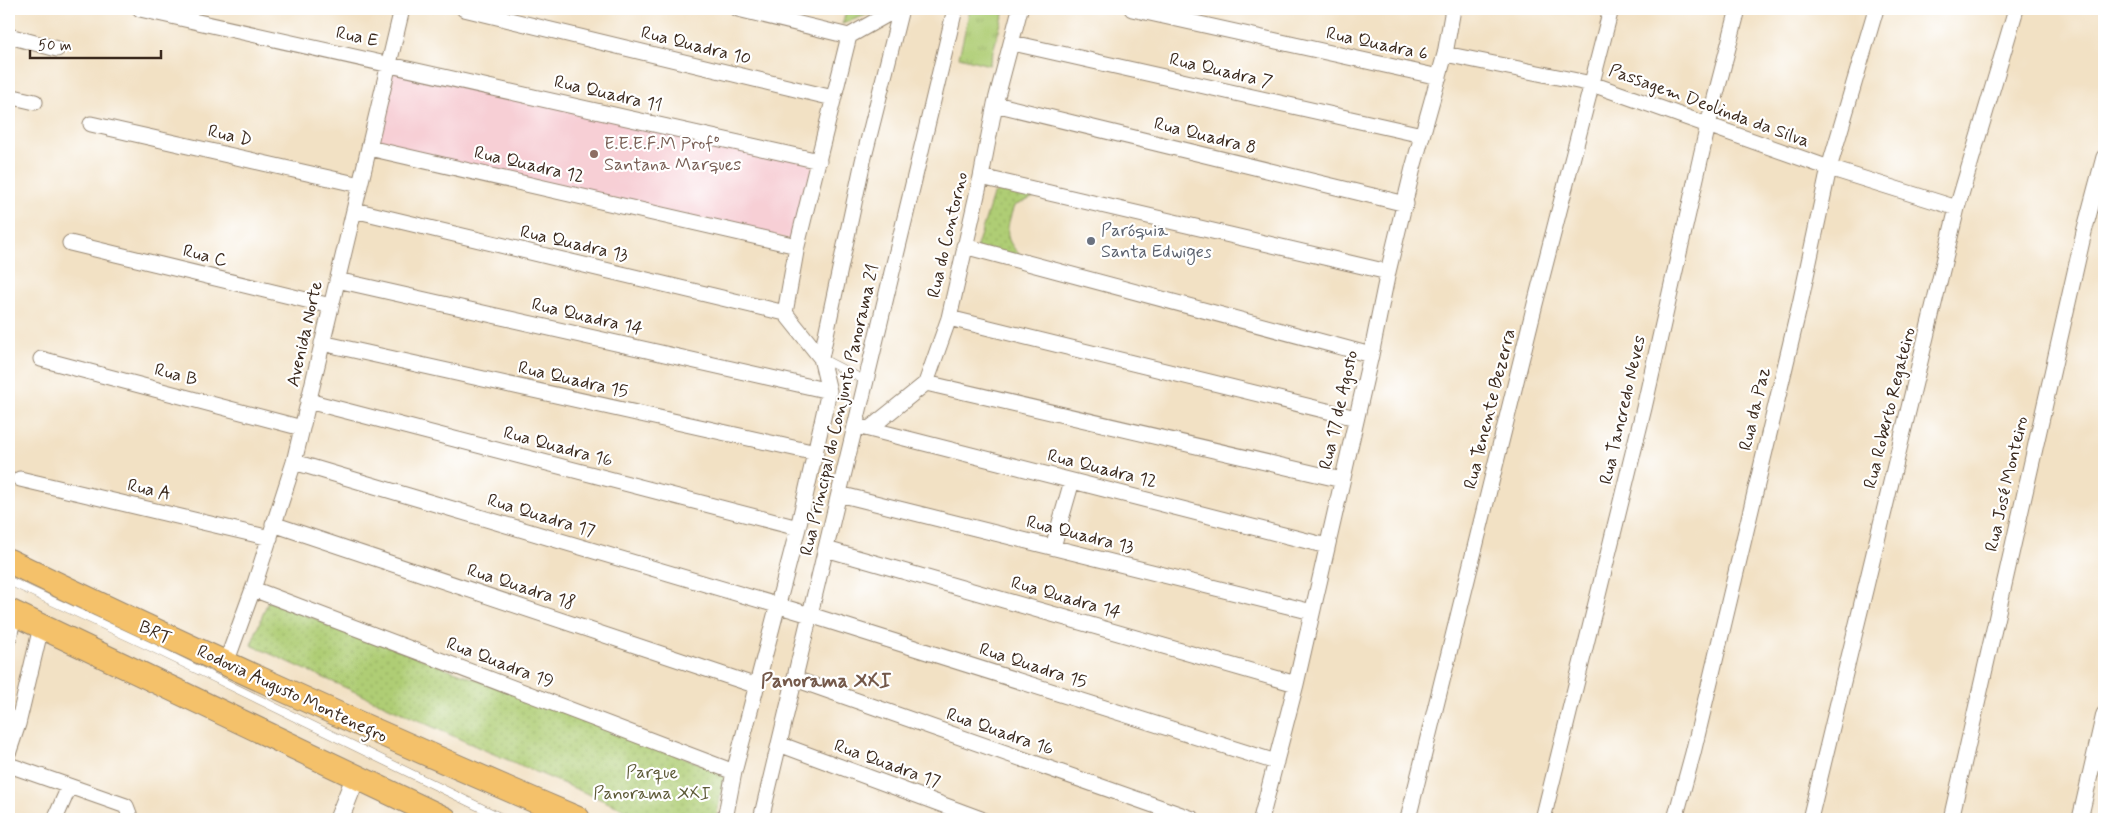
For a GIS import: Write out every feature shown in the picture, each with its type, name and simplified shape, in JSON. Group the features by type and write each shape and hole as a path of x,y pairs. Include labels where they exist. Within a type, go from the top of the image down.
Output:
{"main road":[{"name":"Rodovia Augusto Montenegro","path":"9,561 137,623 386,738 578,819"},
{"path":"11,612 444,819"}],"street":[{"name":"Rua E","path":"140,9 389,63"},
{"name":"Avenida Norte","path":"226,663 253,589 294,462 402,9"},
{"name":"Rua Quadra 10","path":"464,9 833,98"},
{"path":"738,9 849,36 897,9"},
{"name":"Rua Principal do Conjunto Panorama 21","path":"725,819 734,772 779,606 816,453 829,391 821,358 863,161 901,9"},
{"name":"Rua Principal do Conjunto Panorama 21","path":"766,817 779,744 826,549 840,494 862,428 866,381 955,9"},
{"name":"Rua do Contorno","path":"926,383 949,318 995,104 1020,9"},
{"name":"Rua Quadra 6","path":"1132,9 1439,77"},
{"name":"Rua 17 de Agosto","path":"1262,819 1296,684 1388,272 1422,135 1445,54 1451,9"},
{"name":"Rua Tenente Bezerra","path":"1408,819 1535,304 1611,9"},
{"name":"Rua Tancredo Neves","path":"1543,819 1644,408 1708,125 1738,9"},
{"name":"Rua da Paz","path":"1675,819 1693,753 1800,304 1829,168 1876,9"},
{"name":"Rua Roberto Regateiro","path":"1810,819 1958,208 2016,9"},
{"path":"9,36 57,49"},
{"path":"821,358 785,313 797,246 849,36"},
{"name":"Rua Quadra 7","path":"1012,43 1422,135"},
{"name":"Passagem Deolinda da Silva","path":"1445,54 1592,84 1829,168 1958,208"},
{"name":"Rua Quadra 11","path":"389,63 819,161"},
{"path":"9,96 35,102"},
{"name":"Rua Quadra 8","path":"995,104 1406,204"},
{"name":"Rua D","path":"91,124 360,185"},
{"name":"Rua Quadra 12","path":"369,148 797,246"},
{"name":"Rua José Monteiro","path":"1952,819 2079,251 2104,157"},
{"path":"981,176 1388,272"},
{"name":"Rua Quadra 13","path":"354,210 785,313"},
{"name":"Rua C","path":"70,243 331,306"},
{"path":"964,246 1371,355"},
{"name":"Rua Quadra 14","path":"337,280 829,391"},
{"path":"949,318 1356,418"},
{"name":"Rua Quadra 15","path":"322,343 816,453"},
{"name":"Rua B","path":"41,359 302,428"},
{"path":"862,428 926,383 1342,480"},
{"name":"Rua Quadra 16","path":"308,401 798,528"},
{"name":"Rua Quadra 12","path":"862,428 1327,546"},
{"name":"Rua Quadra 17","path":"294,462 779,606"},
{"name":"Rua A","path":"20,479 271,531"},
{"path":"1053,547 1072,481"},
{"name":"Rua Quadra 13","path":"840,494 1312,612"},
{"name":"Rua Quadra 18","path":"271,531 757,686"},
{"name":"Rua Quadra 14","path":"826,549 1296,684"},
{"name":"Rua Quadra 19","path":"253,589 734,772"},
{"name":"Rua Quadra 15","path":"779,606 1276,762"},
{"path":"9,638 11,612"},
{"path":"9,751 18,724 41,627"},
{"name":"Rua Quadra 16","path":"795,679 1193,819"},
{"path":"2080,819 2104,714"},
{"name":"Rua Quadra 17","path":"779,744 981,819"},
{"path":"9,766 129,813"},
{"path":"339,819 356,776"},
{"path":"54,819 69,788"}],"lane":[{"path":"821,358 866,381"},
{"name":"BRT","path":"9,581 153,648 504,819"}],"shaded area":[{"name":"E.E.E.F.M Profº Santana Marques","path":"388,68 814,164 792,240 374,145"}],"green space":[{"path":"847,9 882,9 842,24"},
{"path":"970,9 1005,9 989,65 959,57"},
{"path":"1003,188 1039,195 1014,206 1008,226 1009,239 1012,245 1030,265 976,249 993,195"},
{"name":"Parque Panorama XXI","path":"268,601 725,773 716,819 647,819 482,749 251,645"}],"place":[{"name":"E.E.E.F.M Profº Santana Marques","path":"594,154"},
{"name":"Paróquia Santa Edwiges","path":"1091,241"}],"district":[{"name":"Panorama XXI","path":"826,681"}]}
